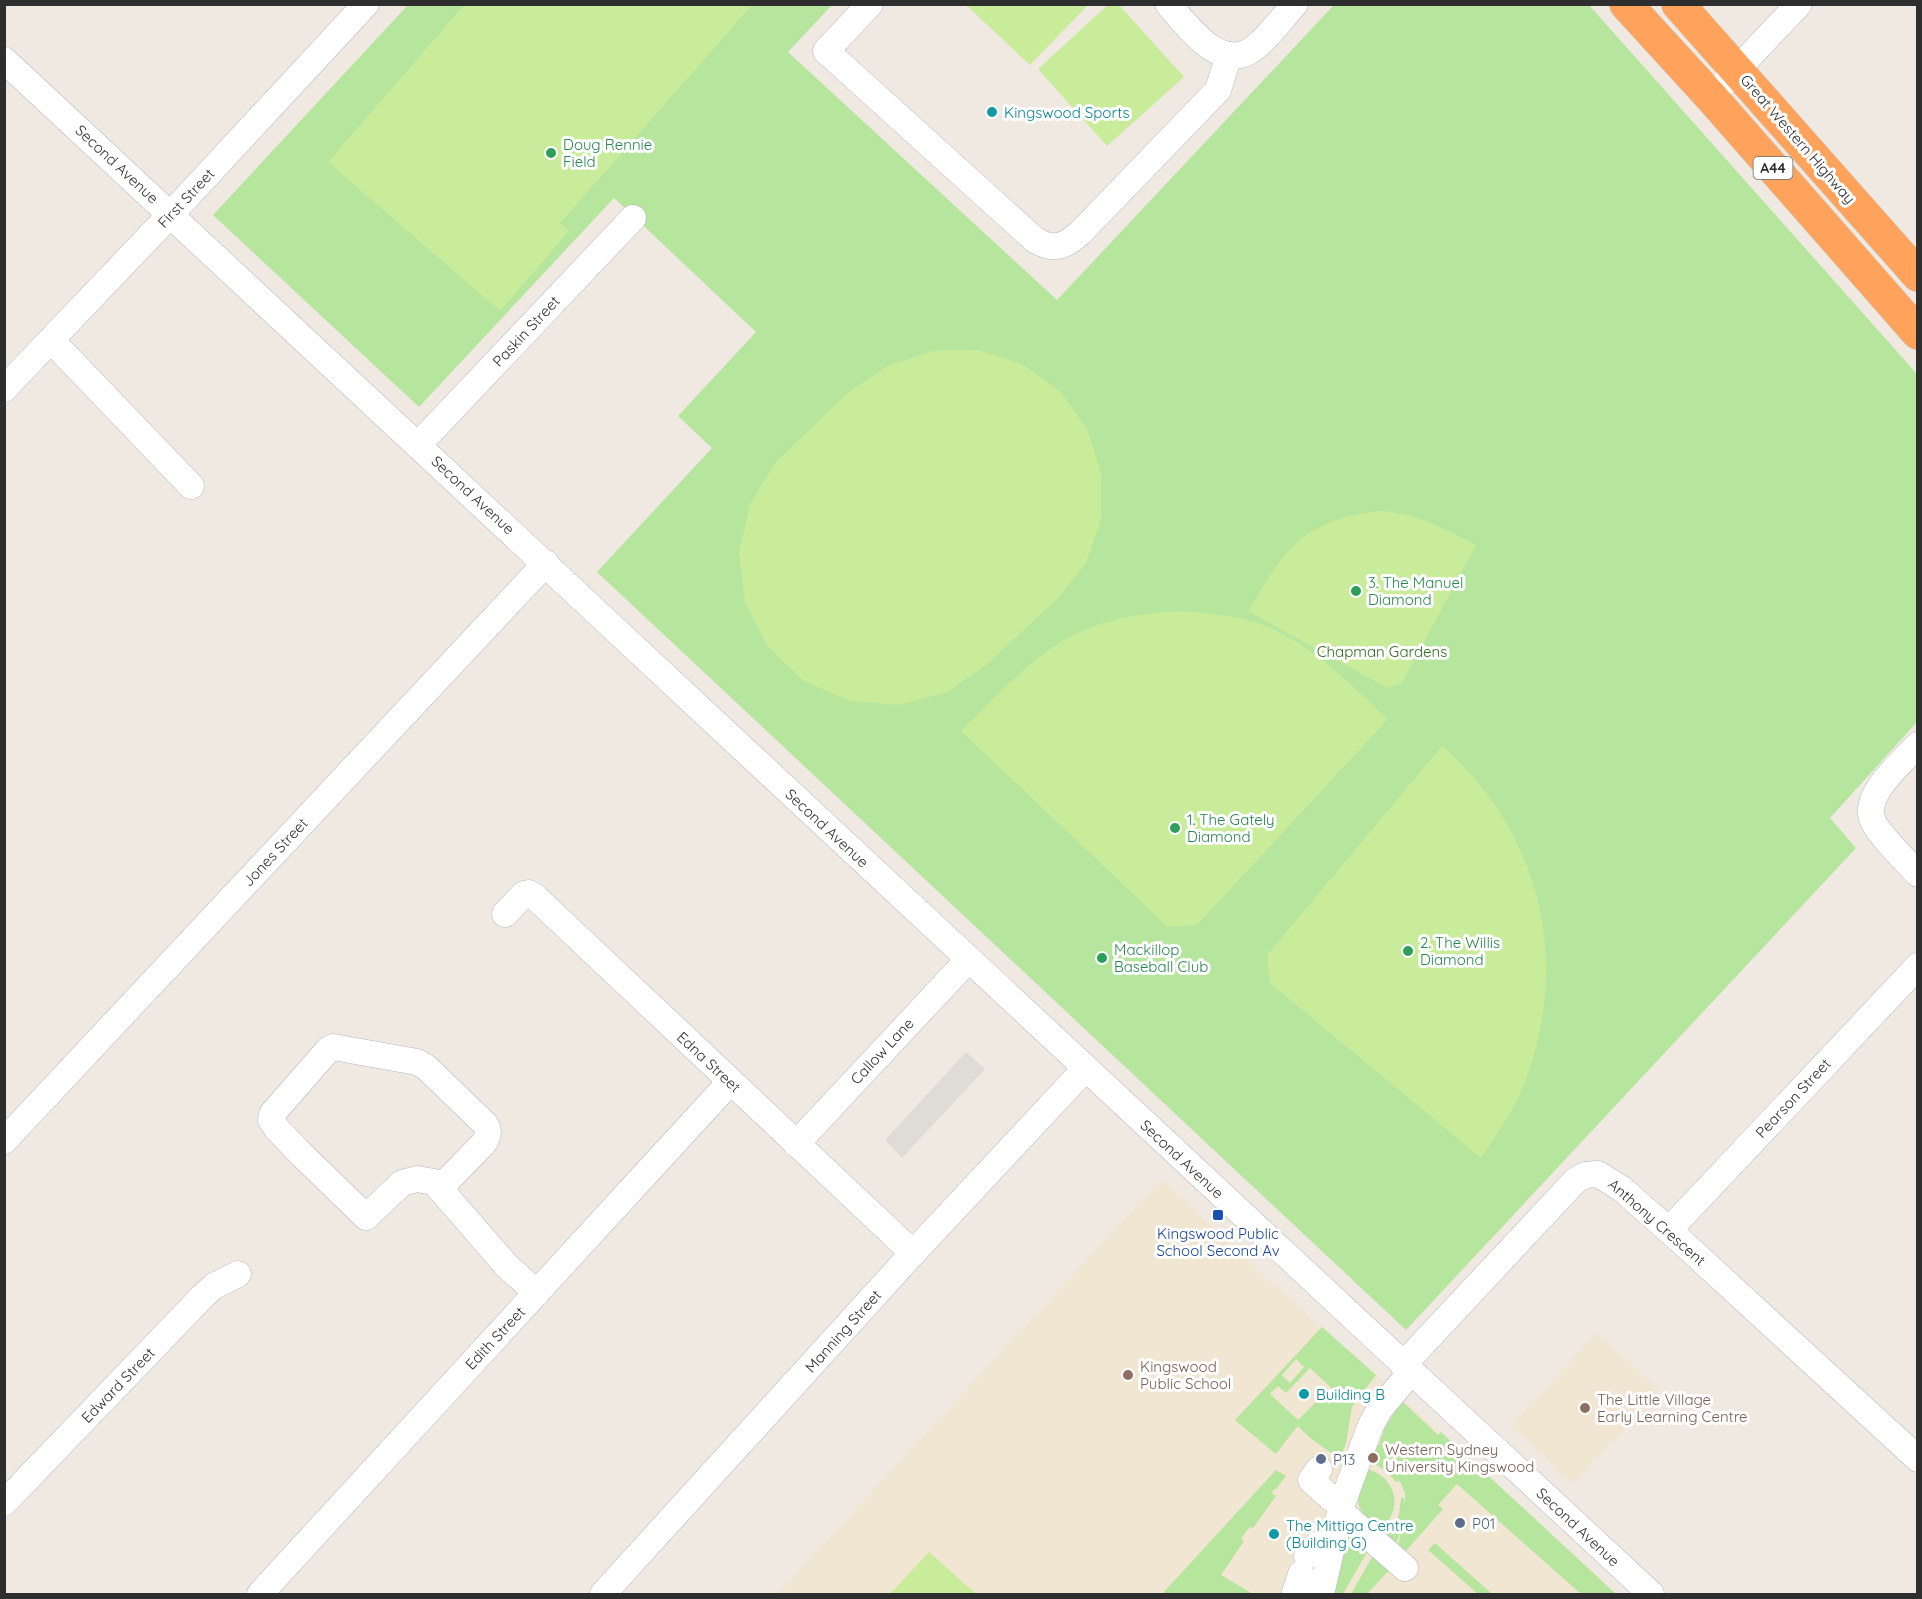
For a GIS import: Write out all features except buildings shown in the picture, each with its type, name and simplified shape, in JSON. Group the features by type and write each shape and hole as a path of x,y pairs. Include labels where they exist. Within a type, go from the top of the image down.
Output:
{"highway":[{"name":"A44","path":"1626,4 1711,97 1917,333"},
{"name":"Great Western Highway","path":"1678,4 1917,275"}],"street":[{"name":"First Street","path":"4,389 366,4"},
{"path":"870,4 826,51 1035,240 1054,247 1072,240 1080,233 1218,90 1229,55"},
{"path":"1168,4 1204,43 1217,52 1229,55 1248,52 1256,46 1295,4"},
{"path":"1711,97 1799,4"},
{"name":"Second Avenue","path":"4,60 1651,1594"},
{"name":"Paskin Street","path":"418,445 633,218"},
{"path":"51,340 191,486"},
{"name":"Jones Street","path":"4,1141 546,563"},
{"path":"1917,745 1877,790 1871,803 1870,813 1875,826 1917,874"},
{"name":"Edna Street","path":"505,914 523,895 531,894 913,1253"},
{"name":"Callow Lane","path":"796,1144 968,960"},
{"name":"Pearson Street","path":"1669,1230 1917,966"},
{"path":"440,1188 483,1144 488,1136 488,1129 426,1067 417,1062 333,1047 272,1114 271,1120 277,1129 366,1217 390,1192 406,1180 434,1182 506,1265 537,1293"},
{"name":"Manning Street","path":"603,1594 913,1253 1085,1068"},
{"name":"Edith Street","path":"260,1594 730,1082"},
{"name":"Anthony Crescent","path":"1321,1594 1341,1507 1378,1410 1407,1369 1580,1177 1592,1173 1610,1180 1669,1230 1917,1459"},
{"name":"Edward Street","path":"4,1503 202,1297 214,1286 238,1274"},
{"path":"1319,1469 1311,1480 1405,1568"},
{"path":"1303,1575 1318,1544 1332,1545"}],"shaded area":[{"path":"966,1052 985,1069 902,1158 885,1140"},
{"name":"Kingswood Public School","path":"1161,1179 1270,1281 1617,1594 777,1594"},
{"name":"The Little Village Early Learning Centre","path":"1597,1332 1660,1390 1573,1484 1510,1426"}],"green space":[{"name":"Doug Rennie Field","path":"465,4 752,5 560,223 569,231 500,311 328,162"},
{"path":"1109,4 1119,5 1184,77 1107,146 1038,69"},
{"name":"Chapman Gardens","path":"408,5 832,5 788,52 1057,300 1334,5 1589,5 1917,374 1917,722 1830,818 1856,848 1406,1330 597,572 712,448 678,416 756,332 614,198 419,407 213,215"},
{"path":"966,5 1088,5 1030,65"},
{"path":"978,350 1022,364 1060,391 1087,429 1101,473 1101,519 1086,563 1058,598 985,666 947,692 899,705 850,701 804,681 768,647 745,602 739,553 750,504 776,462 850,391 888,366 932,351"},
{"name":"3. The Manuel Diamond","path":"1378,511 1405,514 1417,518 1441,527 1476,545 1402,683 1387,688 1248,611 1273,571 1298,541 1331,522"},
{"name":"1. The Gately Diamond","path":"1180,611 1238,618 1258,623 1294,640 1327,664 1388,719 1197,925 1168,927 961,731 1021,672 1047,651 1074,634 1118,619"},
{"name":"2. The Willis Diamond","path":"1442,746 1476,781 1504,819 1524,860 1538,903 1545,948 1545,994 1538,1041 1519,1097 1481,1158 1270,983 1267,955"},
{"path":"1322,1327 1376,1375 1352,1407 1342,1453 1347,1461 1345,1463 1309,1437 1298,1426 1276,1454 1235,1420","holes":["1296,1359 1304,1367 1290,1383 1282,1375","1310,1368 1338,1394 1329,1404 1321,1397 1298,1420 1270,1394 1278,1386 1286,1393"]},
{"path":"1402,1401 1438,1435 1441,1432 1616,1594 1581,1594 1457,1484 1438,1505 1443,1509 1405,1552 1398,1546 1402,1526 1396,1545 1385,1536 1399,1515 1401,1498 1404,1498 1405,1505 1405,1493 1400,1481 1396,1482 1370,1460 1379,1445 1385,1427"},
{"path":"1367,1469 1386,1480 1393,1492 1392,1514 1381,1531 1365,1515 1359,1504 1360,1490"},
{"path":"1276,1470 1286,1476 1273,1490 1272,1494 1276,1496 1253,1528 1250,1527 1241,1538 1244,1541 1221,1575 1253,1594 1162,1594"},
{"path":"1351,1536 1370,1547 1343,1594 1331,1594 1344,1538"},
{"path":"1435,1543 1492,1594 1478,1594 1428,1550"},
{"path":"929,1552 976,1594 890,1594"},
{"path":"1375,1552 1392,1567 1367,1594 1351,1594"}],"place":[{"name":"Kingswood Sports","path":"992,112"},
{"name":"Doug Rennie Field","path":"551,153"},
{"name":"3. The Manuel Diamond","path":"1356,591"},
{"name":"1. The Gately Diamond","path":"1175,828"},
{"name":"2. The Willis Diamond","path":"1408,951"},
{"name":"Mackillop Baseball Club","path":"1102,958"},
{"name":"Kingswood Public School Second Av","path":"1218,1215"},
{"name":"Kingswood Public School","path":"1128,1375"},
{"name":"Building B","path":"1304,1394"},
{"name":"The Little Village Early Learning Centre","path":"1585,1408"},
{"name":"Western Sydney University Kingswood","path":"1373,1458"},
{"name":"P13","path":"1321,1459"},
{"name":"P01","path":"1460,1523"},
{"name":"The Mittiga Centre (Building G)","path":"1274,1534"}]}
